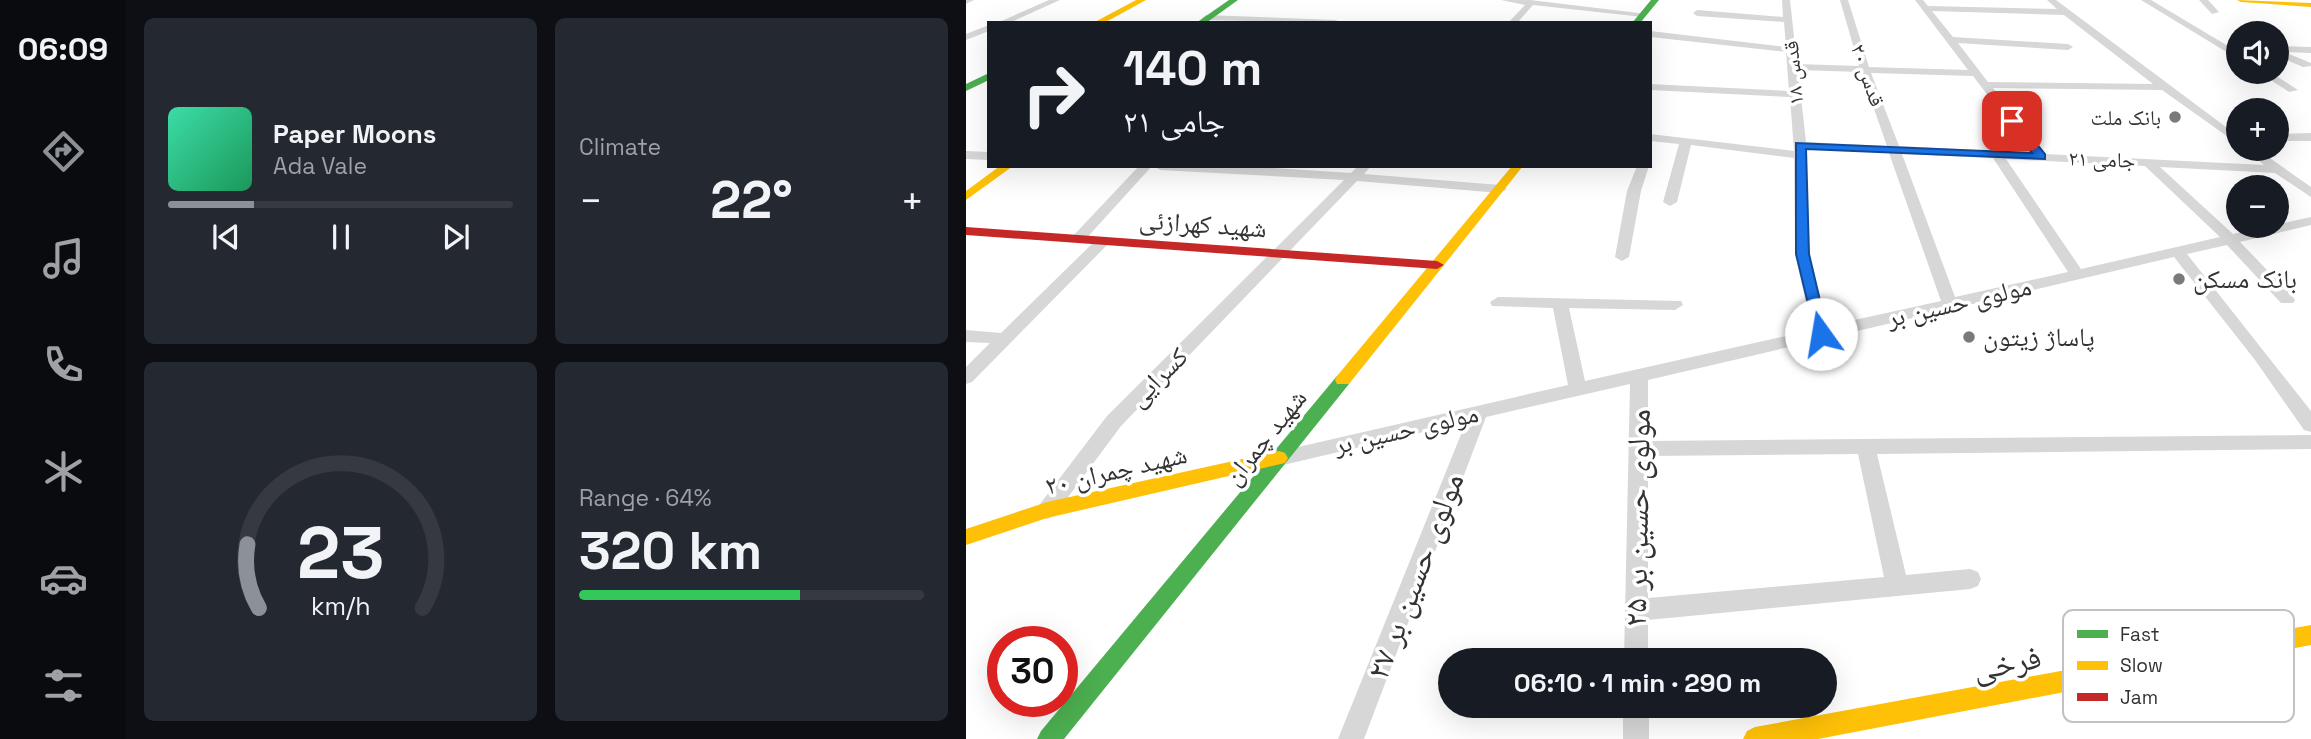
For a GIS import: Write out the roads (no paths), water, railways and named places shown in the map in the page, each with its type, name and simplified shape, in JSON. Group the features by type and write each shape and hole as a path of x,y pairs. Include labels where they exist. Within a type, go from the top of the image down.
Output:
{"street":[{"path":"1006,21 1056,0"},
{"path":"1101,21 1142,0"},
{"path":"1203,20 1234,0"},
{"path":"1508,0 1563,3 1640,18 1655,0"},
{"name":"قدس ۱۸","path":"1786,0 1800,150 1802,254 1821,334"},
{"name":"قدس ۲۰","path":"1844,0 1865,69 1950,304"},
{"path":"2051,0 2106,44 2226,131"},
{"path":"2145,0 2226,49"},
{"path":"2203,0 2215,12"},
{"path":"2241,0 2311,5"},
{"path":"1517,21 1531,3"},
{"path":"1922,4 2067,12"},
{"path":"1922,4 2041,157"},
{"path":"1697,13 1788,20"},
{"path":"1203,20 1263,21"},
{"path":"966,30 985,29"},
{"path":"966,37 985,29"},
{"path":"1652,34 1791,50"},
{"path":"1949,40 2068,47"},
{"path":"2289,50 2311,50"},
{"path":"2289,56 2307,65"},
{"path":"1793,67 1975,73"},
{"path":"966,88 986,79"},
{"path":"2283,84 2293,90"},
{"path":"1984,85 2165,88"},
{"path":"1652,87 1795,94"},
{"path":"2289,138 2311,137"},
{"name":"جامی ۲۱","path":"1652,141 1800,150 1894,150 2277,169"},
{"path":"1670,202 1686,141"},
{"path":"966,155 987,156"},
{"path":"1997,155 2078,275"},
{"path":"2147,161 2231,240 2287,300"},
{"path":"2266,161 2311,193"},
{"path":"966,196 1005,168"},
{"path":"1077,239 1144,168"},
{"path":"1240,168 1361,171 1500,189"},
{"name":"شهید چمران","path":"1049,739 1516,168"},
{"path":"1622,257 1634,191 1642,168"},
{"name":"کسرایی","path":"1047,510 1114,421 1361,171"},
{"name":"مولوی حسین بر","path":"1279,458 2311,221"},
{"name":"شهید کهرازئی","path":"966,231 1437,265"},
{"path":"966,378 1103,241"},
{"path":"2178,252 2261,356 2311,425"},
{"path":"1498,302 1675,306"},
{"path":"1560,304 1578,390"},
{"path":"966,336 1005,339"},
{"name":"مولوی حسین بر ۲۵","path":"1636,648 1639,376"},
{"name":"مولوی حسین بر ۲۷","path":"1351,739 1479,412"},
{"path":"1637,449 2311,442"},
{"path":"1866,447 1897,584"},
{"name":"شهید چمران ۲۰","path":"966,537 1047,510 1279,458"},
{"path":"1636,610 1970,579"},
{"name":"فرخی","path":"1755,739 2063,681"},
{"path":"1636,718 1636,739"}],"place":[{"name":"بانک ملت","path":"2175,117"},
{"name":"بانک مسکن","path":"2179,279"},
{"name":"پاساژ زیتون","path":"1969,337"}]}
